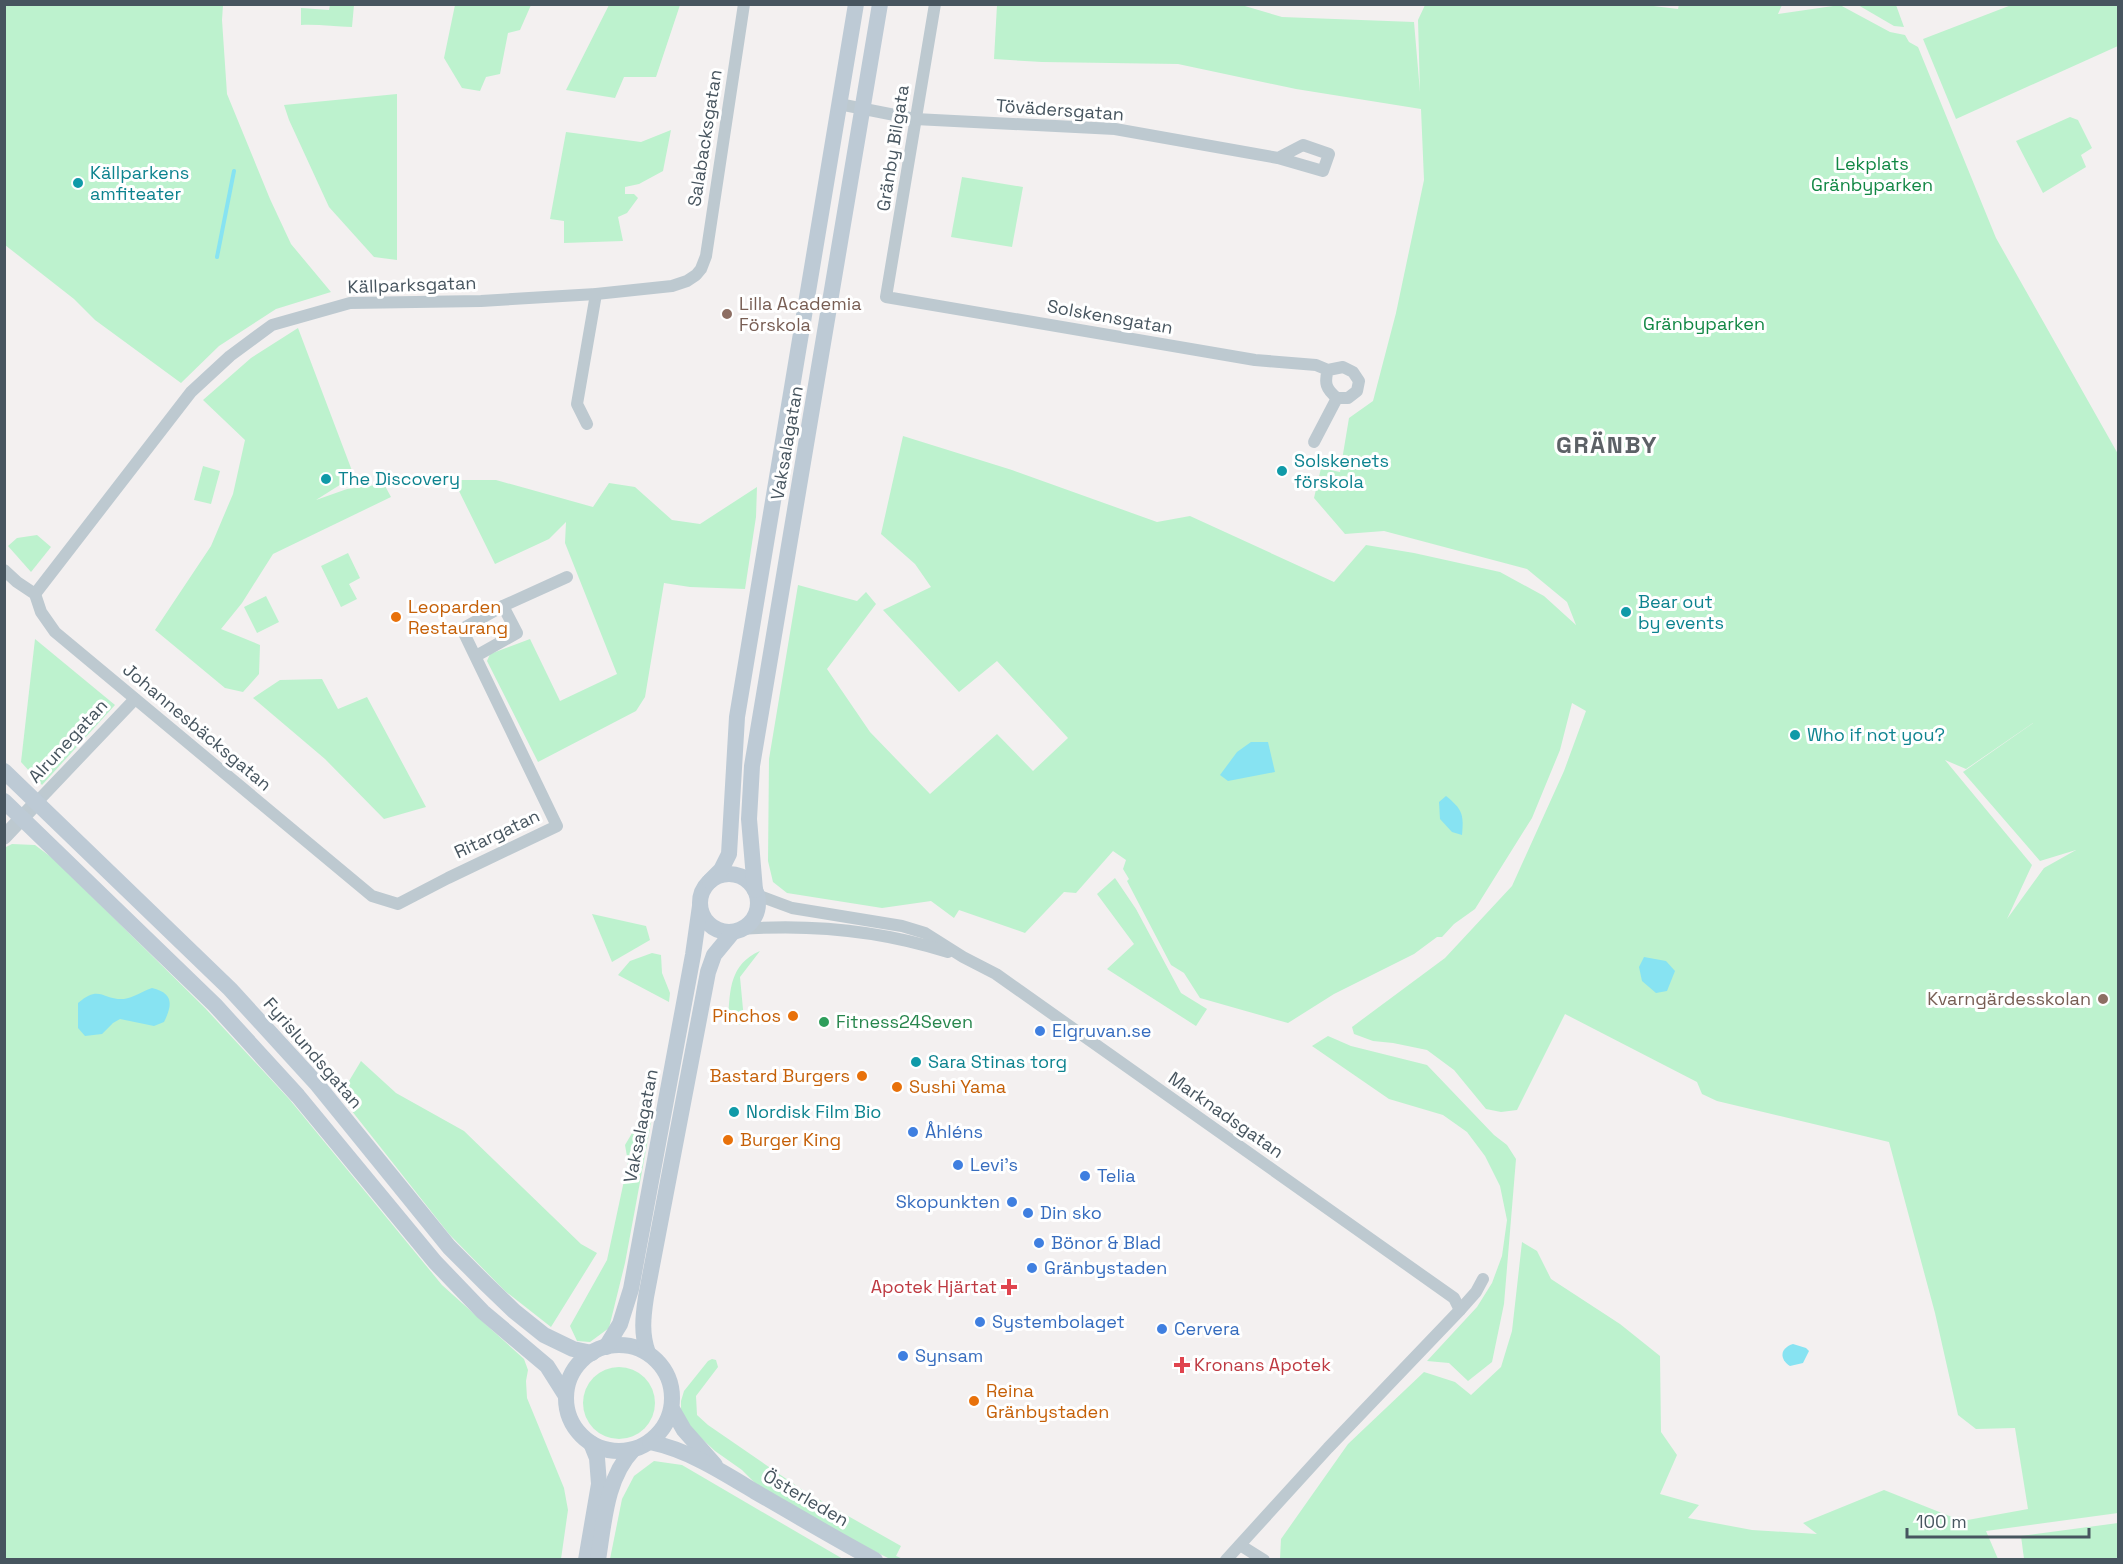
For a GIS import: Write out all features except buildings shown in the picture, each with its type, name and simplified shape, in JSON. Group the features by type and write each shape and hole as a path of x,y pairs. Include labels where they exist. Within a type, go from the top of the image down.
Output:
{"main road":[{"name":"Vaksalagatan","path":"710,881 720,870 729,854 736,717 856,4"},
{"name":"Vaksalagatan","path":"756,892 749,819 752,766 880,4"},
{"name":"Fyrislundsgatan","path":"4,771 222,980 316,1083 449,1247 478,1276 514,1311 544,1335 573,1349 598,1350"},
{"path":"4,801 213,1003 298,1096 435,1262 483,1312 547,1366 566,1396 570,1418 582,1436 591,1443 615,1452 633,1450 650,1442 664,1428 672,1409 672,1394 663,1367 648,1353 627,1346 598,1350 583,1359 571,1376 566,1396"},
{"path":"726,874 734,874 750,883 756,892 757,912 748,924 737,930 718,930 711,926 702,914 701,897 710,881 726,874"},
{"name":"Vaksalagatan","path":"598,1350 621,1324 631,1289 700,906"},
{"name":"Vaksalagatan","path":"648,1353 644,1344 642,1325 646,1297 705,983 714,955 737,930"},
{"name":"Österleden","path":"672,1409 684,1430 717,1468"},
{"name":"Österleden","path":"650,1442 670,1447 717,1468 875,1560"},
{"path":"586,1560 599,1484 597,1458 591,1443"},
{"path":"598,1560 613,1484 621,1463 633,1450"}],"street":[{"name":"Salabacksgatan","path":"696,274 706,255 744,4"},
{"name":"Gränby Bilgata","path":"886,297 935,4"},
{"name":"Tövädersgatan","path":"839,104 915,119 1115,129 1278,158"},
{"name":"Källparksgatan","path":"35,594 191,392 230,356 272,325 350,303 481,301 596,294 678,284 696,274"},
{"path":"586,424 577,404 596,294"},
{"name":"Solskensgatan","path":"886,297 1255,360 1316,365 1328,369 1343,367 1353,372 1359,381 1357,391 1348,398 1337,398 1314,441"},
{"path":"1328,369 1325,380 1328,391 1337,398"},
{"name":"Johannesbäcksgatan","path":"4,570 35,594 41,612 55,632 372,896 380,900"},
{"name":"Ritargatan","path":"380,900 398,904 557,826 462,628 503,606 567,577"},
{"path":"476,656 518,633 503,606"},
{"name":"Alrunegatan","path":"4,837 135,699"},
{"name":"Marknadsgatan","path":"756,892 770,901 799,910 902,926 925,933 996,974 1454,1298 1460,1310"},
{"name":"Marknadsgatan","path":"737,930 811,927 929,946 963,957"},
{"path":"1226,1560 1328,1448 1460,1310 1476,1292 1483,1279"},
{"path":"1240,1545 1264,1560"}],"green space":[{"path":"1238,4 1282,17 1414,22 1420,92 1418,20 1425,5 1637,4 1678,9 1679,4 1782,5 1778,14 1840,5 1890,32 1905,35 1909,42 1918,47 1996,238 2118,454 2118,1513 1986,1531 1998,1559 1280,1559 1281,1539 1348,1444 1424,1372 1455,1382 1471,1395 1501,1367 1512,1331 1522,1242 1537,1251 1551,1279 1620,1324 1660,1356 1661,1432 1677,1455 1660,1494 1699,1505 1688,1518 1752,1530 1817,1534 1803,1523 1884,1490 1962,1521 2028,1509 2015,1428 1976,1429 1958,1415 1935,1313 1889,1142 1717,1101 1702,1094 1697,1082 1565,1014 1517,1110 1501,1112 1486,1109 1454,1070 1427,1050 1373,1041 1354,1034 1352,1027 1445,958 1512,886 1564,771 1586,711 1572,703 1560,750 1532,818 1475,909 1454,924 1442,937 1437,937 1414,954 1334,994 1288,1023 1200,998 1184,973 1171,965 1127,881 1129,879 1123,869 1126,860 1113,851 1076,893 1064,892 1025,933 959,910 954,918 931,901 882,908 787,893 773,882 768,861 769,759 798,585 857,601 866,592 876,604 827,669 870,732 930,794 997,734 1033,771 1068,738 997,661 959,692 883,610 931,587 915,564 881,534 903,436 1012,470 1157,522 1190,516 1334,582 1366,545 1500,572 1544,596 1576,625 1567,602 1527,569 1384,531 1345,534 1314,498 1321,468 1340,472 1349,418 1373,401 1396,313 1424,180 1421,109 1296,89 1178,64 994,59 997,5","holes":["2049,712 1963,772 2040,861 2076,850 2044,868 2007,919 2032,865 1945,760 1966,769"]},
{"path":"2014,4 2118,5 2118,46 1956,119 1923,39"},
{"path":"4,5 223,5 227,94 291,244 331,292 276,309 219,346 181,383 95,320 74,299 5,245"},
{"path":"330,5 354,5 352,27 301,25 301,8 329,10"},
{"path":"455,5 531,5 520,30 508,33 500,74 486,77 480,91 462,88 444,58"},
{"path":"609,5 680,5 656,77 624,77 615,98 566,90"},
{"path":"1858,5 1896,5 1904,27 1894,26"},
{"path":"397,94 397,260 374,257 329,207 284,105"},
{"path":"2070,117 2078,120 2092,148 2081,155 2086,167 2043,193 2016,141"},
{"path":"671,130 663,171 639,184 625,187 625,194 634,194 638,198 627,213 618,217 623,241 564,243 564,221 550,219 566,132 641,142"},
{"path":"962,177 1023,187 1012,247 951,237"},
{"path":"298,328 354,476 316,500 347,489 384,484 391,497 273,554 242,603 221,629 260,645 259,674 243,692 225,688 155,630 211,546 233,494 245,440 203,400 251,358"},
{"path":"203,466 220,471 211,504 194,500"},
{"path":"447,480 496,480 593,507 609,483 635,487 672,520 700,524 757,487 756,517 745,589 690,587 664,583 645,697 636,711 538,762 487,661 490,654 530,639 560,701 617,674 565,543 566,522 549,539 495,564 459,491"},
{"path":"37,535 51,547 31,572 8,546 17,538"},
{"path":"348,553 360,578 349,584 357,599 341,607 321,566"},
{"path":"266,596 279,622 257,633 244,607"},
{"path":"35,639 115,705 42,785 21,762"},
{"path":"322,679 338,709 367,697 426,807 384,819 325,759 253,698 280,680"},
{"path":"12,844 35,845 55,860 205,1008 290,1100 442,1285 524,1359 528,1370 527,1398 564,1488 568,1510 561,1559 5,1560 4,848"},
{"path":"1115,878 1136,909 1181,993 1207,1009 1196,1026 1107,969 1134,944 1097,894"},
{"path":"592,914 646,926 650,940 612,962"},
{"path":"760,951 740,977 744,1020 739,1025 728,1023 731,991 736,972 750,957"},
{"path":"652,953 661,955 662,973 670,993 669,1002 618,975 630,961"},
{"path":"1328,1036 1351,1046 1427,1065 1494,1135 1507,1145 1516,1159 1504,1304 1492,1362 1468,1381 1449,1363 1427,1361 1477,1307 1492,1283 1502,1256 1507,1220 1500,1186 1485,1156 1467,1132 1443,1115 1389,1099 1312,1046"},
{"path":"361,1061 396,1093 464,1131 581,1244 597,1253 551,1327 505,1291 449,1234 340,1096"},
{"path":"653,1112 625,1263 609,1328 590,1342 577,1341 570,1326 607,1260 628,1162 625,1145 644,1113"},
{"path":"712,1359 716,1360 718,1367 696,1396 697,1415 804,1491 901,1546 896,1556 903,1559 890,1559 844,1536 756,1484 699,1436 686,1422 681,1412 681,1401 684,1391"},
{"path":"612,1367 626,1367 645,1377 655,1396 655,1410 645,1429 626,1439 612,1439 593,1429 583,1410 583,1396 593,1377"},
{"path":"654,1461 682,1465 843,1559 610,1559 622,1499 634,1476"},
{"path":"2118,1523 2118,1559 2024,1559 2021,1536"}],"water":[{"path":"1251,742 1268,742 1275,772 1228,781 1220,775 1237,752"},
{"path":"1446,796 1461,812 1462,835 1452,832 1440,819 1439,802"},
{"path":"1644,957 1666,961 1675,971 1667,991 1656,993 1642,981 1639,967"},
{"path":"152,988 164,993 169,1000 169,1010 164,1022 154,1026 120,1019 102,1034 85,1036 78,1028 78,1003 85,997 91,994 101,994 124,999"},
{"path":"1793,1344 1809,1351 1803,1363 1790,1366 1782,1354"}],"waterway":[{"path":"217,257 234,171"}],"place":[{"name":"Källparkens amfiteater","path":"78,183"},
{"name":"Lilla Academia Förskola","path":"727,314"},
{"name":"Solskenets förskola","path":"1282,471"},
{"name":"The Discovery","path":"326,479"},
{"name":"Bear out by events","path":"1626,612"},
{"name":"Leoparden Restaurang","path":"396,617"},
{"name":"Who if not you?","path":"1795,735"},
{"name":"Kvarngärdesskolan","path":"2103,999"},
{"name":"Pinchos","path":"793,1016"},
{"name":"Fitness24Seven","path":"824,1022"},
{"name":"Elgruvan.se","path":"1040,1031"},
{"name":"Sara Stinas torg","path":"916,1062"},
{"name":"Bastard Burgers","path":"862,1076"},
{"name":"Sushi Yama","path":"897,1087"},
{"name":"Nordisk Film Bio","path":"734,1112"},
{"name":"Åhléns","path":"913,1132"},
{"name":"Burger King","path":"728,1140"},
{"name":"Levi's","path":"958,1165"},
{"name":"Telia","path":"1085,1176"},
{"name":"Skopunkten","path":"1012,1202"},
{"name":"Din sko","path":"1028,1213"},
{"name":"Bönor & Blad","path":"1039,1243"},
{"name":"Gränbystaden","path":"1032,1268"},
{"name":"Apotek Hjärtat","path":"1009,1287"},
{"name":"Systembolaget","path":"980,1322"},
{"name":"Cervera","path":"1162,1329"},
{"name":"Synsam","path":"903,1356"},
{"name":"Kronans Apotek","path":"1182,1365"},
{"name":"Reina Gränbystaden","path":"974,1401"}],"district":[{"name":"GRÄNBY","path":"1607,445"}],"park label":[{"name":"Lekplats Gränbyparken","path":"1872,174"},
{"name":"Gränbyparken","path":"1704,324"}]}
